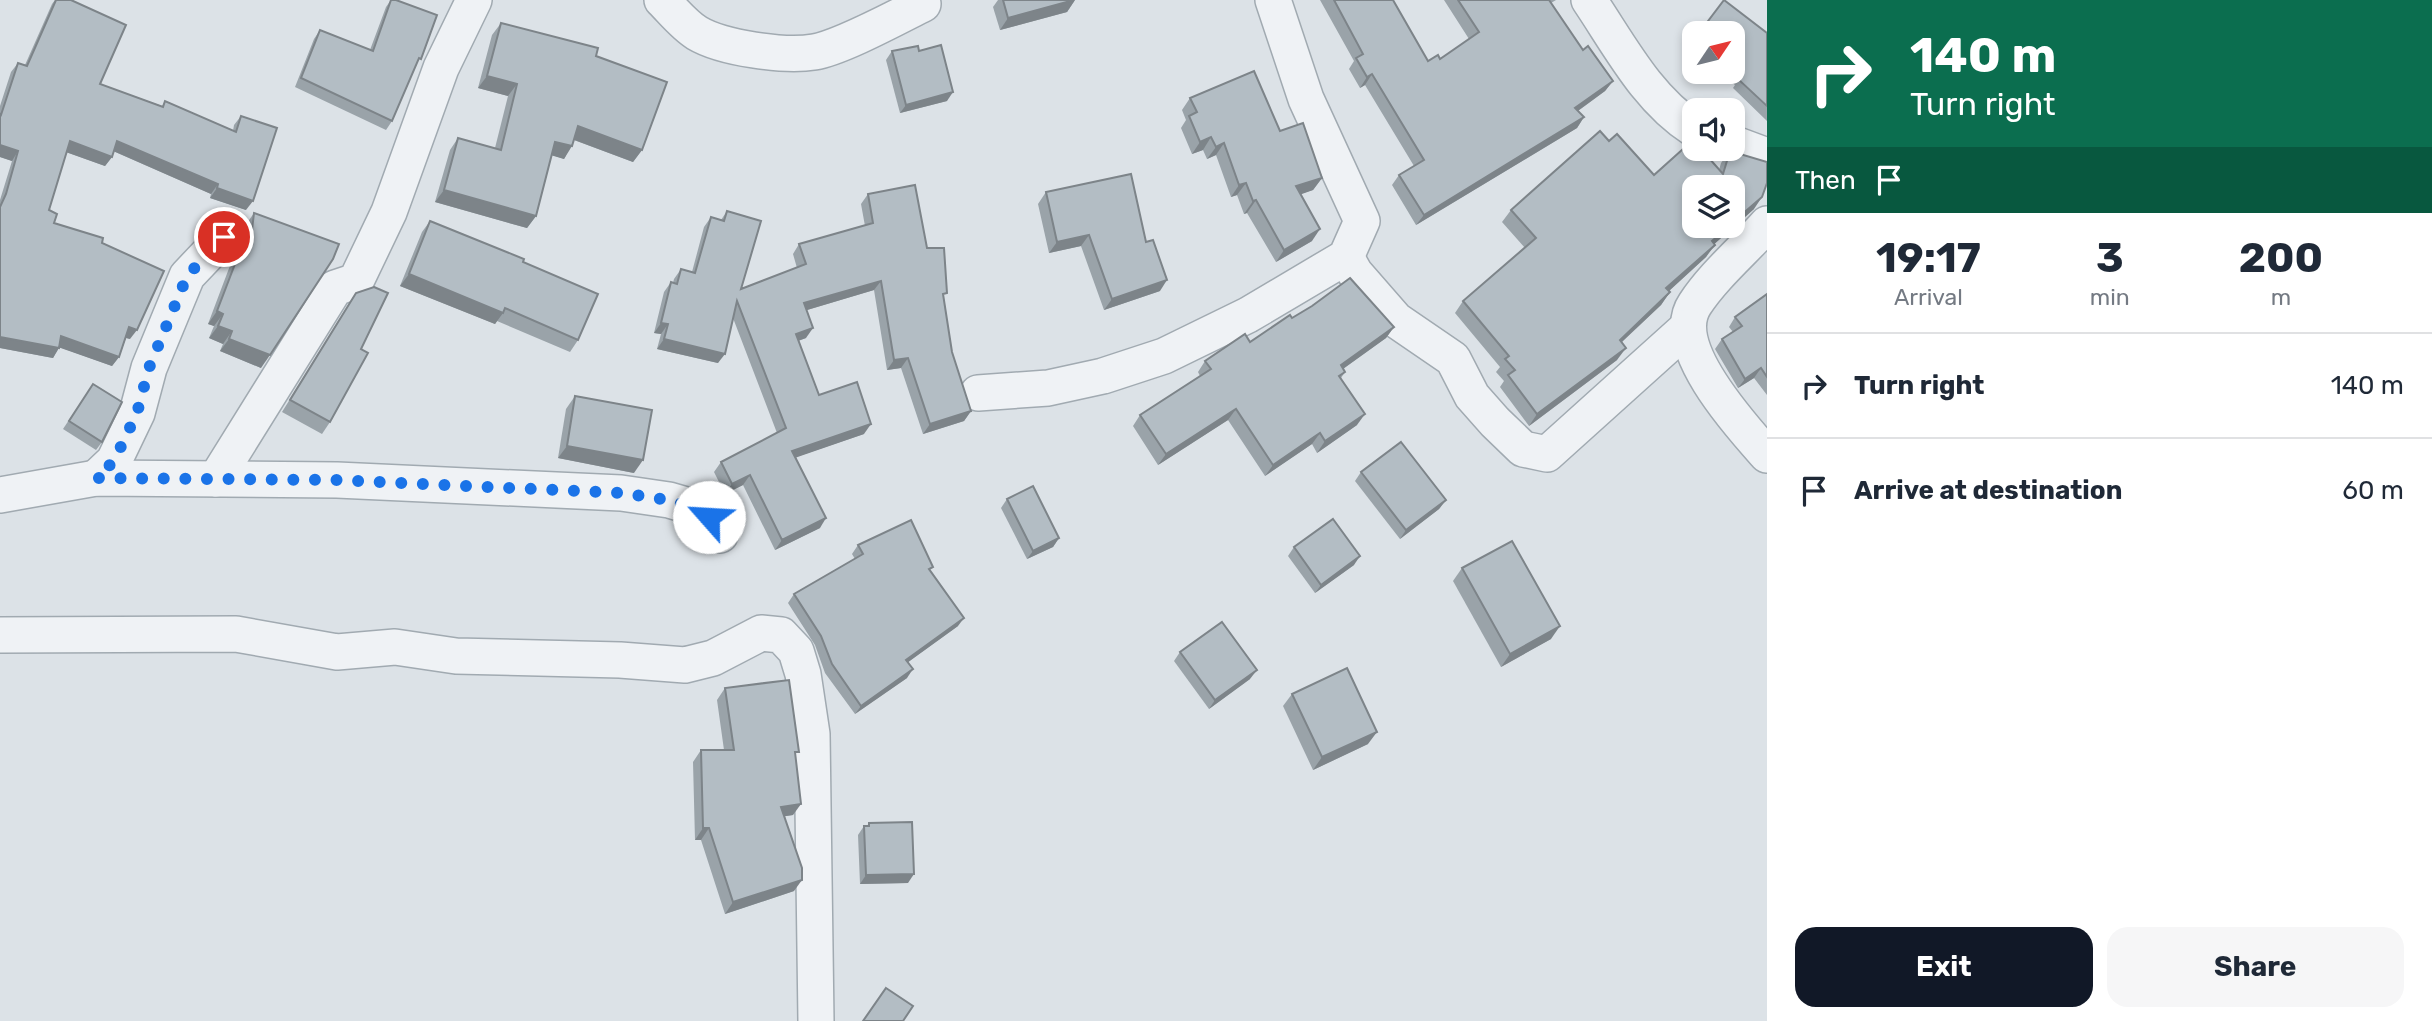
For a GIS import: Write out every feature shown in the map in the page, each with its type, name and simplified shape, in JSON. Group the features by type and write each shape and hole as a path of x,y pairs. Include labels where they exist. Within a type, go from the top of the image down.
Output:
{"street":[{"path":"216,479 335,288 356,281 389,212 442,68 474,0"},
{"path":"662,0 695,32 709,39 749,48 794,53 815,52 923,4"},
{"path":"978,393 1048,388 1103,376 1164,356 1248,314 1346,257 1362,221 1306,99 1273,0"},
{"path":"1589,0 1654,95 1682,122"},
{"path":"1745,148 1767,156"},
{"path":"1767,224 1693,306 1688,327 1695,358 1738,423 1767,455"},
{"path":"96,478 114,461 137,413 149,368 187,276 224,237"},
{"path":"1346,257 1354,273 1396,320 1453,359 1472,396 1494,422 1523,449 1535,452 1547,454 1688,327"},
{"path":"0,495 96,478 337,480 621,493 669,500 700,509 720,535"},
{"path":"0,635 236,634 337,652 395,646 456,656 620,660 685,665 713,658 761,633 781,635 796,652 803,674 812,734 811,839 818,996 816,1021"}],"building":[{"path":"56,0 71,0 126,25 100,84 163,107 165,101 236,132 241,116 277,128 253,201 217,188 218,184 117,141 112,157 70,141 49,210 57,214 54,223 103,238 102,243 164,271 137,330 129,327 119,357 61,336 59,348 0,337 0,207 18,151 0,145 0,114 18,63 27,66"},
{"path":"391,0 437,15 421,59 419,58 392,121 301,78 320,30 373,51"},
{"path":"1003,0 1074,0 1008,18"},
{"path":"1334,0 1393,0 1428,61 1438,55 1440,59 1479,32 1458,0 1549,0 1583,50 1588,46 1613,81 1575,108 1584,117 1424,215 1399,175 1424,160 1372,74 1367,77 1356,58 1363,54"},
{"path":"1724,0 1767,33 1767,106 1743,84 1745,21 1708,21"},
{"path":"501,23 598,48 596,56 667,82 642,150 578,126 572,146 555,142 536,216 444,190 458,138 501,150 517,84 487,76"},
{"path":"941,45 953,92 906,105 892,51 918,46 919,51"},
{"path":"1254,71 1280,131 1303,123 1322,178 1296,186 1320,229 1284,250 1256,200 1253,201 1246,183 1239,185 1224,143 1216,147 1211,137 1200,142 1189,116 1197,112 1190,98"},
{"path":"1600,131 1609,141 1617,134 1654,175 1682,150 1682,161 1712,161 1723,174 1727,161 1745,161 1745,155 1767,162 1767,183 1762,197 1745,212 1745,175 1682,175 1682,238 1716,238 1712,241 1715,245 1666,288 1670,292 1620,340 1626,348 1537,414 1508,375 1515,370 1505,359 1509,356 1463,301 1536,238 1511,210"},
{"path":"1131,174 1146,242 1153,240 1167,280 1112,299 1089,235 1057,242 1046,192"},
{"path":"915,185 927,248 944,248 947,293 943,294 952,352 971,411 930,424 908,358 894,360 881,281 804,303 813,328 796,334 819,395 857,382 871,424 792,451 826,518 782,540 750,475 732,484 721,462 786,428 737,301 725,354 664,339 668,324 661,323 671,282 677,284 681,269 695,273 711,217 724,221 727,211 761,221 741,289 806,264 799,244 873,223 868,194"},
{"path":"254,213 339,244 333,259 270,355 229,339 232,331 218,326 223,314 217,311 243,243 252,230"},
{"path":"430,221 524,259 523,262 598,294 578,340 505,308 503,313 409,274"},
{"path":"1350,278 1394,327 1341,365 1345,372 1339,376 1365,414 1325,441 1320,433 1273,465 1236,409 1166,454 1140,415 1211,369 1205,361 1245,334 1250,342 1290,315 1292,318 1312,306"},
{"path":"374,287 388,293 361,349 368,353 330,422 290,400 356,293"},
{"path":"1767,294 1767,377 1761,368 1745,379 1722,339 1742,326 1735,317"},
{"path":"93,384 122,402 102,442 69,421"},
{"path":"575,396 652,410 643,460 567,446"},
{"path":"1401,442 1446,500 1406,530 1361,472"},
{"path":"1033,486 1059,538 1033,551 1007,499"},
{"path":"1333,519 1360,556 1321,585 1294,547"},
{"path":"911,520 933,567 929,569 964,618 906,660 913,669 861,706 832,664 821,636 794,594 863,554 858,545"},
{"path":"1512,541 1560,626 1510,654 1462,568"},
{"path":"1222,622 1257,670 1215,700 1180,652"},
{"path":"1347,668 1377,732 1322,757 1292,694"},
{"path":"789,680 799,752 795,752 801,804 781,807 802,868 802,880 733,902 709,828 703,828 701,750 734,750 725,688"},
{"path":"912,822 914,874 866,875 864,826 869,826 869,823"},
{"path":"886,988 913,1006 903,1021 863,1021"}],"route":[{"path":"224,237 187,276 161,346 149,368 137,413 114,461 96,478 337,480 621,493 669,500 700,509 709,517"}]}
